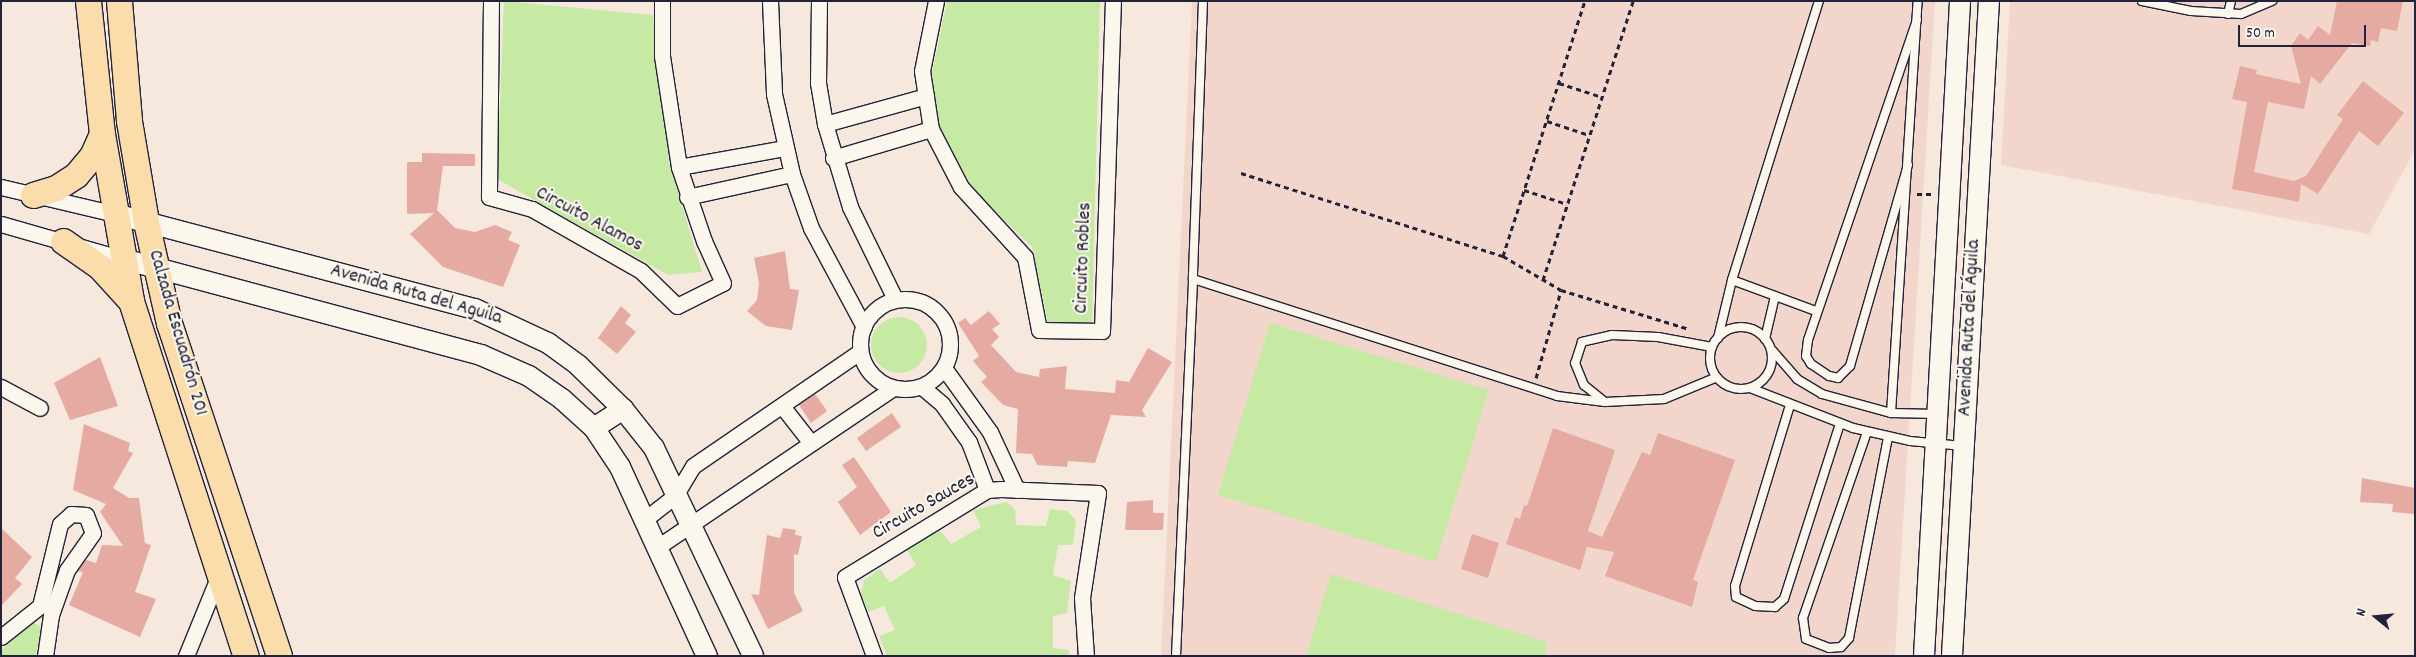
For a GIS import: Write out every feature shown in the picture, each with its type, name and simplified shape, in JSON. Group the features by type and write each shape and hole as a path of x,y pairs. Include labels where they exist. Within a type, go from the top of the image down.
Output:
{"main road":[{"name":"Calzada Escuadrón 201","path":"88,1 102,134 131,301 246,656"},
{"name":"Calzada Escuadrón 201","path":"119,1 129,121 146,222 169,323 279,656"},
{"path":"33,195 56,188 76,174 92,156 102,134"},
{"path":"63,241 100,267 131,301"}],"street":[{"name":"Circuito Alamos","path":"491,1 489,197 532,209 641,271 677,306 723,283 688,197 679,167 665,84 662,1"},
{"path":"770,1 774,94 792,174 827,262 864,327"},
{"path":"819,1 818,84 833,158 869,251 896,300"},
{"name":"Circuito Robles","path":"936,1 922,71 931,129 961,187 1025,257 1040,330 1102,331 1113,1"},
{"name":"Avenida Ruta del Águila","path":"1924,656 1960,1"},
{"name":"Avenida Ruta del Águila","path":"1952,656 1989,1"},
{"path":"825,124 926,96"},
{"path":"833,158 931,129"},
{"path":"679,167 785,148"},
{"path":"688,197 792,174"},
{"path":"1,187 115,214"},
{"name":"Avenida Ruta del Aguila","path":"115,214 475,308 548,344 578,365 623,409 654,448 675,496 753,656"},
{"path":"1,224 123,259"},
{"name":"Avenida Ruta del Aguila","path":"123,259 270,295 481,355 528,376 562,399 594,428 620,467 707,656"},
{"path":"1944,274 1973,275"},
{"path":"656,548 691,527 893,388 922,387 944,368 950,338 941,318 925,303 896,300 870,315 864,327 858,353 868,372 893,388"},
{"path":"644,520 675,496 693,466 858,353"},
{"path":"944,368 990,432 1017,490"},
{"path":"1,386 40,408"},
{"path":"922,387 942,404 969,442 987,490"},
{"path":"782,406 811,443"},
{"path":"594,428 623,409"},
{"path":"969,442 990,432"},
{"name":"Circuito Sauces","path":"874,656 845,577 987,490 1017,490 1098,493 1082,598 1086,656"},
{"path":"1,637 45,611 66,570 93,533 86,516 71,514 60,524 45,611 45,656"},
{"path":"186,656 219,575"}],"lane":[{"path":"1176,656 1204,1"},
{"path":"1819,1 1732,280 1718,338 1712,347 1712,368 1717,378 1732,388 1750,388 1840,424 1888,437 1935,445 1963,446"},
{"path":"1890,413 1907,194 1918,1"},
{"path":"2142,1 2191,12 2228,14 2251,12 2272,1"},
{"path":"2228,14 2231,1"},
{"path":"1908,165 1850,366 1838,378 1817,371 1806,356 1816,311 1917,20"},
{"path":"1193,279 1532,388 1605,402 1664,399 1717,378"},
{"path":"1732,280 1816,311"},
{"path":"1766,339 1775,296"},
{"path":"1718,338 1736,327 1757,331 1808,388 1843,402 1890,413 1936,414"},
{"path":"1605,402 1577,375 1576,355 1582,342 1612,335 1658,337 1712,347"},
{"path":"1750,388 1759,384 1771,368 1771,348"},
{"path":"1790,405 1735,586 1736,596 1755,606 1775,607 1784,599 1840,424"},
{"path":"1867,432 1803,618 1806,639 1830,648 1841,647 1849,638 1888,437"}],"path":[{"path":"1503,256 1585,1"},
{"path":"1543,280 1633,1"},
{"path":"1559,83 1602,97"},
{"path":"1546,122 1589,135"},
{"path":"1241,173 1503,256 1561,290 1718,338"},
{"path":"1524,190 1567,204"},
{"path":"1907,194 1949,195"},
{"path":"1532,388 1561,290"}],"shaded area":[{"path":"1192,1 1935,1 1895,656 1161,656"},
{"path":"2010,1 2415,1 2415,150 2369,234 2001,165"}],"green space":[{"path":"504,1 653,15 669,162 702,272 668,275 497,179"},
{"path":"947,1 1100,1 1092,323 1048,323 1032,247 967,183 939,127 932,73"},
{"path":"899,317 910,319 919,325 925,334 927,345 925,356 919,365 910,371 899,373 888,371 879,365 873,356 871,345 873,334 879,325 888,319"},
{"path":"1270,323 1489,390 1436,562 1218,495"},
{"path":"1007,502 1015,510 1016,525 1046,526 1050,509 1067,511 1076,520 1073,545 1058,545 1053,575 1071,581 1067,613 1053,616 1053,648 1069,650 1069,656 887,656 879,636 895,630 884,606 868,612 861,594 864,580 880,569 890,583 916,565 907,550 939,529 951,544 981,527 973,510"},
{"path":"1331,574 1548,642 1544,656 1306,656"},
{"path":"33,622 43,628 35,656 1,656 1,651 21,630"}],"building":[{"path":"2337,1 2403,1 2397,31 2381,28 2378,42 2371,40 2370,46 2352,43 2320,84 2311,76 2304,109 2268,102 2254,172 2294,181 2306,176 2343,119 2337,115 2363,81 2404,113 2378,146 2359,131 2318,194 2301,184 2299,202 2232,189 2247,102 2232,99 2240,66 2257,70 2256,74 2301,84 2291,46 2300,33 2308,40 2318,26 2330,35"},
{"path":"422,153 475,154 475,166 443,166 437,210 455,228 475,232 495,225 512,232 508,240 520,245 503,287 443,267 410,234 434,213 407,214 407,162 422,162"},
{"path":"785,251 790,289 799,290 792,330 766,326 747,311 757,300 759,283 754,258"},
{"path":"621,306 631,315 625,323 636,332 617,354 598,338"},
{"path":"989,311 1000,324 992,329 999,337 991,345 1016,372 1039,377 1040,369 1067,366 1065,389 1115,393 1116,380 1129,382 1148,348 1172,362 1142,410 1146,417 1111,415 1095,463 1068,461 1067,467 1037,465 1032,454 1016,453 1018,409 1003,405 981,382 987,377 973,361 979,356 958,323 965,318 971,325"},
{"path":"100,357 118,406 70,420 54,383"},
{"path":"815,394 827,411 811,423 799,405"},
{"path":"892,413 901,427 866,451 857,438"},
{"path":"84,424 130,443 128,451 133,453 113,488 129,498 139,498 145,543 151,545 135,592 156,599 140,637 69,605 83,572 78,571 86,560 96,563 102,545 123,546 100,512 106,504 73,490"},
{"path":"1553,428 1615,450 1588,531 1602,537 1642,452 1650,455 1658,433 1735,460 1693,580 1698,582 1692,607 1605,576 1614,552 1587,547 1580,570 1506,544 1515,517 1520,519 1524,505 1527,506"},
{"path":"854,457 891,512 860,535 838,502 857,487 842,465"},
{"path":"2362,478 2415,488 2415,514 2392,512 2393,504 2360,502"},
{"path":"1153,500 1153,513 1164,513 1163,530 1125,530 1127,502"},
{"path":"1,528 32,557 15,578 22,584 1,606"},
{"path":"783,528 796,530 795,535 802,536 798,555 794,554 794,593 803,611 768,629 751,594 759,595 767,535 780,538"},
{"path":"1472,534 1499,543 1488,578 1461,569"}]}
